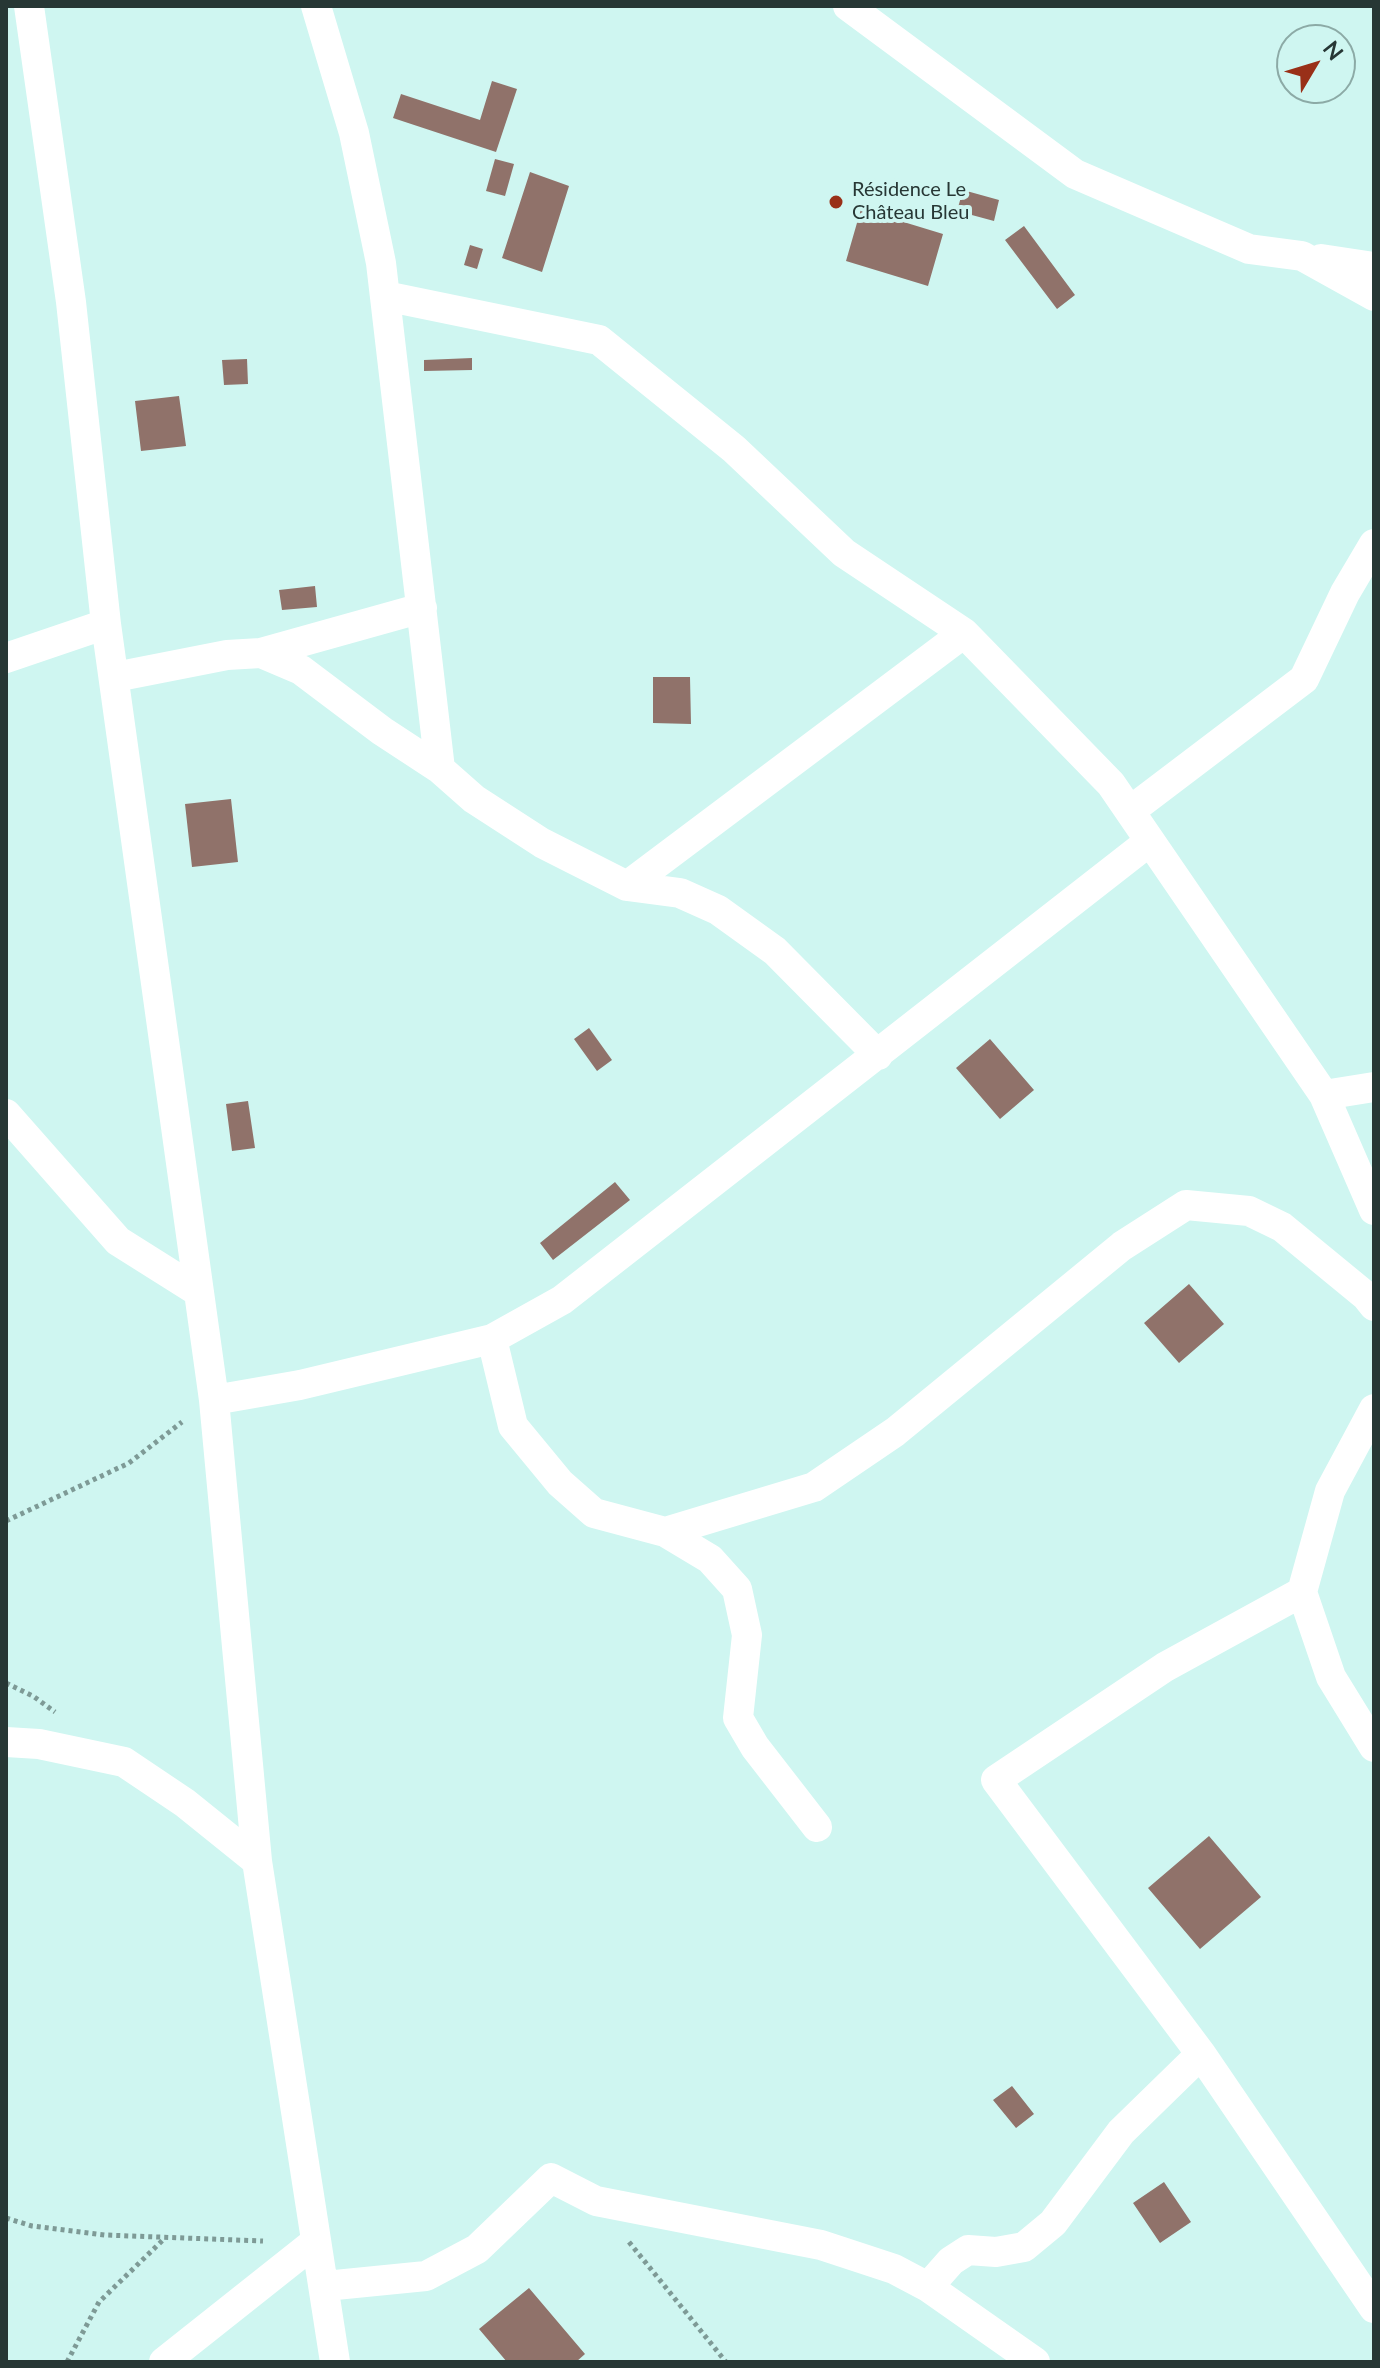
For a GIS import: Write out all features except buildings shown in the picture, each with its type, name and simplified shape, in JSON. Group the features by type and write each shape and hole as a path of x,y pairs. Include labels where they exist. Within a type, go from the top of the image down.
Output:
{"street":[{"path":"29,6 71,302 106,624 214,1400 257,1861 314,2243 325,2286 335,2362"},
{"path":"316,6 354,133 385,296 440,769"},
{"path":"848,6 1075,174 1249,249 1374,267"},
{"path":"1302,256 1374,296"},
{"path":"385,296 599,340 734,449 844,553 964,633 1111,784 1324,1095 1374,1210"},
{"path":"1130,811 1304,679 1345,593 1374,544"},
{"path":"115,677 261,653 422,608"},
{"path":"6,658 106,624"},
{"path":"627,886 964,633"},
{"path":"261,653 301,670 382,731 440,769 474,799 542,843 627,886 680,893 718,910 775,951 878,1055"},
{"path":"214,1400 300,1385 492,1339 562,1300 1150,841"},
{"path":"1324,1095 1374,1087"},
{"path":"6,1114 118,1241 199,1292"},
{"path":"665,1532 814,1487 895,1432 1122,1246 1186,1205 1249,1211 1282,1227 1374,1306"},
{"path":"492,1339 513,1426 560,1483 594,1513 665,1532 710,1559 737,1589 747,1635 738,1718 755,1747 817,1827"},
{"path":"1374,1409 1330,1491 1302,1592 1331,1677 1374,1747"},
{"path":"1302,1592 1165,1667 996,1780 1201,2054 1374,2308"},
{"path":"6,1742 39,1744 124,1762 185,1803 257,1861"},
{"path":"928,2287 951,2261 968,2250 996,2252 1024,2247 1053,2223 1121,2132 1201,2054"},
{"path":"325,2286 426,2276 477,2249 551,2178 596,2201 821,2245 894,2269 928,2287 1035,2362"},
{"path":"164,2362 314,2243"}],"path":[{"path":"6,1521 129,1463 214,1400"},
{"path":"596,2201 726,2362"},
{"path":"6,2218 32,2226 105,2235 314,2243"},
{"path":"67,2362 99,2302 165,2237"}],"place":[{"name":"Résidence Le Château Bleu","path":"836,202"}]}
